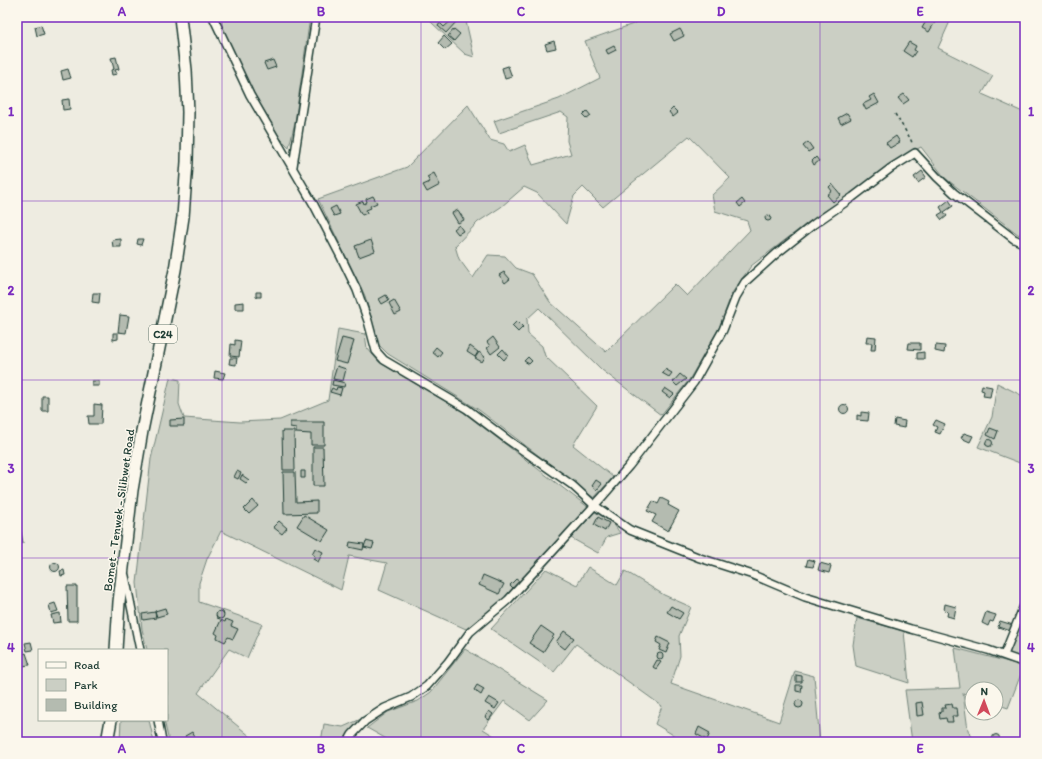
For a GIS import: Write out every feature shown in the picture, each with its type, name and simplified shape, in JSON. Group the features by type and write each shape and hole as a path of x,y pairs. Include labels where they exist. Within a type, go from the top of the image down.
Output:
{"main road":[{"name":"Bomet - Tenwek - Silibwet Road","path":"116,649 123,566 137,458 176,270 182,217 187,162 188,112 186,70 180,17"},
{"path":"107,742 111,721"}],"street":[{"path":"213,17 250,95 314,204 357,290 368,321 376,351 384,360 467,409 572,485 594,505 630,530 700,558 753,575 805,597 1004,655 1025,663"},
{"path":"292,166 316,17"},
{"path":"348,742 352,735 365,721 385,708 410,697 427,686 448,662 470,632 512,595 555,549 628,466 694,382 723,330 736,297 745,282 776,254 814,224 891,168 915,153 954,193 1014,239 1025,244"},
{"path":"123,566 140,649"},
{"path":"1004,655 1025,603"},
{"path":"158,721 162,742"}],"path":[{"path":"895,114 910,138 915,153"}],"green space":[{"path":"216,17 310,17 295,122 289,147 280,138 247,81"},
{"path":"431,17 465,17 474,57 465,54 431,22"},
{"path":"635,17 952,17 938,48 993,76 982,94 1025,113 1025,224 1019,235 945,178 921,147 892,162 866,184 814,218 751,266 732,293 719,328 689,380 661,415 602,370 539,308 527,319 528,334 542,346 545,356 597,406 573,445 613,477 594,498 479,410 388,354 379,345 365,296 318,199 407,167 468,105 490,140 504,144 509,152 525,145 533,165 571,154 567,141 568,117 561,112 499,133 494,121 559,99 600,78 585,41 636,23","holes":["689,136 730,178 712,195 715,211 747,221 750,230 687,296 675,284 606,352 550,302 532,274 516,268 505,256 488,255 473,278 459,259 455,246 478,222 501,207 524,187 537,193 566,224 574,196 583,187 603,207"]},
{"path":"338,329 365,334 367,348 379,362 463,412 588,507 512,592 466,629 379,590 387,563 349,556 341,590 221,531 207,559 199,583 199,602 262,624 247,658 229,649 198,693 251,737 250,742 169,742 164,721 168,721 168,649 147,649 142,629 137,583 151,459 170,378 180,380 179,404 184,418 240,422 280,420 328,400"},
{"path":"997,383 1025,397 1025,465 978,447 992,417"},
{"path":"595,512 613,523 620,533 607,537 598,553 571,538"},
{"path":"588,567 617,585 625,571 664,595 691,607 679,636 680,656 671,684 779,722 795,671 814,676 820,742 685,742 655,724 662,706 576,644 554,672 491,629 546,569 577,585"},
{"path":"1025,613 1025,659 1008,653"},
{"path":"857,618 904,631 909,683 856,666 853,645"},
{"path":"955,648 1024,666 1008,708 1004,707 1004,681 964,681 964,721 967,721 968,730 975,742 912,742 905,690 960,688"},
{"path":"465,649 548,700 530,720 504,701 483,729 504,742 392,742 367,728 388,712 418,701 431,692"},
{"path":"361,719 342,742 321,742 324,724 343,727"},
{"path":"121,721 149,721 154,742 120,742"}],"building":[{"path":"454,18 457,21 446,33 438,26 440,23 444,27"},
{"path":"928,18 935,22 929,32 922,28"},
{"path":"41,25 44,34 37,36 35,27"},
{"path":"454,29 460,34 454,41 448,36"},
{"path":"680,29 684,36 674,41 670,34"},
{"path":"444,36 452,44 445,50 438,43"},
{"path":"554,41 556,48 547,50 545,44"},
{"path":"909,42 916,46 914,50 916,51 912,57 903,51"},
{"path":"614,46 616,50 608,54 606,50"},
{"path":"116,57 119,69 115,70 117,74 112,75 111,70 114,69 111,58"},
{"path":"273,60 276,67 267,70 264,63"},
{"path":"508,66 512,77 505,79 502,68"},
{"path":"68,69 71,78 63,80 61,71"},
{"path":"874,94 879,103 866,110 863,104 871,100 869,97"},
{"path":"904,94 909,100 903,104 898,98"},
{"path":"69,99 70,109 63,110 62,100"},
{"path":"673,108 678,113 673,117 669,112"},
{"path":"587,111 591,116 587,119 583,115"},
{"path":"847,113 851,119 841,124 838,118"},
{"path":"896,136 900,142 890,148 886,143"},
{"path":"808,142 813,149 808,152 803,146"},
{"path":"816,157 819,161 814,165 812,161"},
{"path":"922,171 926,177 918,183 914,177"},
{"path":"434,173 440,185 427,192 423,185 430,182 427,177"},
{"path":"832,184 841,195 833,202 827,195 832,191 829,187"},
{"path":"373,196 377,203 370,206 371,208 366,210 367,213 362,215 356,204 363,201 364,204 367,202 366,199"},
{"path":"742,199 745,203 740,207 737,203"},
{"path":"949,200 953,206 944,212 947,216 942,220 938,215 943,212 940,207"},
{"path":"336,206 340,214 334,216 330,209"},
{"path":"458,210 464,220 458,223 452,213"},
{"path":"768,215 771,218 768,221 765,218"},
{"path":"459,225 463,231 458,234 454,229"},
{"path":"121,239 121,247 113,247 112,240"},
{"path":"138,239 143,239 141,245 137,244"},
{"path":"371,240 375,251 359,257 355,246"},
{"path":"504,272 510,279 505,283 499,275"},
{"path":"256,292 261,292 261,297 256,297"},
{"path":"93,293 100,293 99,303 92,302"},
{"path":"386,295 389,300 382,304 379,299"},
{"path":"394,300 401,312 395,315 389,303"},
{"path":"244,302 244,309 235,309 235,303"},
{"path":"120,315 129,316 126,333 118,332"},
{"path":"517,321 523,327 518,332 512,326"},
{"path":"113,333 118,333 118,339 113,340"},
{"path":"867,336 876,337 875,350 871,350 872,343 866,343"},
{"path":"493,337 500,347 491,354 487,348 490,346 487,342"},
{"path":"342,338 354,341 347,364 335,361"},
{"path":"235,340 241,341 239,357 230,356 231,344 235,345"},
{"path":"909,343 920,343 920,350 908,349"},
{"path":"936,345 945,346 944,353 935,351"},
{"path":"470,346 478,352 475,357 467,352"},
{"path":"436,347 442,352 438,357 432,352"},
{"path":"503,349 508,355 504,360 498,354"},
{"path":"479,352 485,357 482,362 475,358"},
{"path":"924,352 924,359 917,359 917,353"},
{"path":"528,357 532,361 529,364 524,361"},
{"path":"230,358 237,358 236,365 229,364"},
{"path":"337,366 346,369 343,381 333,379"},
{"path":"665,369 672,373 669,377 662,373"},
{"path":"215,371 225,373 223,379 214,378"},
{"path":"680,374 686,379 677,386 673,382"},
{"path":"333,380 345,383 344,387 332,385"},
{"path":"92,381 99,381 99,386 92,386"},
{"path":"982,385 992,387 990,397 983,396 984,391 981,390"},
{"path":"337,387 342,388 340,395 330,392 332,388 336,390"},
{"path":"665,388 674,394 670,398 662,392"},
{"path":"42,396 48,396 48,411 42,411"},
{"path":"94,404 102,405 101,424 89,424 88,416 94,416"},
{"path":"842,405 846,405 848,409 846,413 842,413 840,411 840,407"},
{"path":"861,412 869,413 868,421 857,420 857,415 861,416"},
{"path":"184,419 184,426 170,426 170,420"},
{"path":"895,419 905,421 904,428 894,426"},
{"path":"936,420 945,424 940,434 935,432 937,427 933,425"},
{"path":"290,422 324,422 324,445 311,445 311,434 296,433 296,428 290,427"},
{"path":"990,428 998,431 995,439 987,435"},
{"path":"282,431 294,431 295,470 283,470"},
{"path":"964,433 973,436 970,442 961,438"},
{"path":"989,439 992,440 992,446 989,447 986,446 985,443 986,440"},
{"path":"313,447 323,447 324,486 313,486"},
{"path":"237,471 241,473 238,479 234,477"},
{"path":"301,471 305,471 305,478 301,478"},
{"path":"283,472 295,472 296,502 317,501 317,513 284,514"},
{"path":"242,475 249,480 246,483 240,479"},
{"path":"596,480 602,484 597,490 592,486"},
{"path":"661,498 669,502 668,505 679,511 668,531 652,522 656,515 647,511 653,501 658,504"},
{"path":"253,500 258,506 249,514 244,509"},
{"path":"304,515 329,530 322,541 297,526"},
{"path":"598,517 609,523 605,531 594,525"},
{"path":"279,521 287,528 282,534 273,527"},
{"path":"21,532 23,543 17,545 17,533"},
{"path":"366,541 374,543 372,549 364,547"},
{"path":"350,542 364,544 363,550 349,547"},
{"path":"315,548 323,552 318,562 313,559 315,556 312,554"},
{"path":"808,559 815,561 813,567 806,566"},
{"path":"53,563 57,563 59,567 57,571 53,571 51,569 51,565"},
{"path":"820,563 831,566 829,573 818,570"},
{"path":"64,570 65,575 61,576 60,571"},
{"path":"483,575 504,584 499,594 479,585"},
{"path":"516,579 520,582 514,589 510,585"},
{"path":"67,586 77,586 77,621 68,621"},
{"path":"55,603 58,611 51,613 49,605"},
{"path":"945,604 956,607 954,618 947,616 948,611 944,610"},
{"path":"671,606 683,613 679,619 667,612"},
{"path":"165,608 167,614 157,617 155,611"},
{"path":"218,611 222,611 224,615 222,619 218,619 216,617 216,613"},
{"path":"155,612 156,618 143,620 142,614"},
{"path":"986,612 996,615 993,622 990,621 988,626 982,623"},
{"path":"60,613 61,622 53,623 51,615"},
{"path":"226,619 233,622 231,626 238,629 233,639 228,637 225,642 217,638 218,635 215,633 221,620 225,622"},
{"path":"1000,621 1013,625 1011,631 998,627"},
{"path":"541,626 554,635 543,652 529,643"},
{"path":"564,631 574,638 565,649 556,642"},
{"path":"658,637 670,643 666,653 659,650 661,645 656,642"},
{"path":"31,642 33,650 27,651 25,643"},
{"path":"22,645 24,652 17,654 17,647"},
{"path":"26,653 30,665 22,666 20,655"},
{"path":"660,653 663,656 660,659 657,656"},
{"path":"657,660 661,662 656,669 653,667"},
{"path":"796,675 802,676 802,682 796,682"},
{"path":"477,685 484,689 481,695 474,690"},
{"path":"796,685 802,685 801,692 796,691"},
{"path":"489,697 499,703 495,709 485,703"},
{"path":"799,700 802,701 802,707 799,708 796,707 795,704 796,701"},
{"path":"922,702 924,715 917,716 916,703"},
{"path":"952,704 953,708 957,708 958,716 952,716 953,722 947,722 946,718 940,719 939,713 942,712 942,708 946,708 945,705"},
{"path":"489,711 493,714 489,720 485,717"},
{"path":"699,727 710,733 707,740 696,734"},
{"path":"192,732 198,742 188,742 185,736"},
{"path":"996,734 999,735 999,741 996,742 993,741 992,738 993,735"}]}
